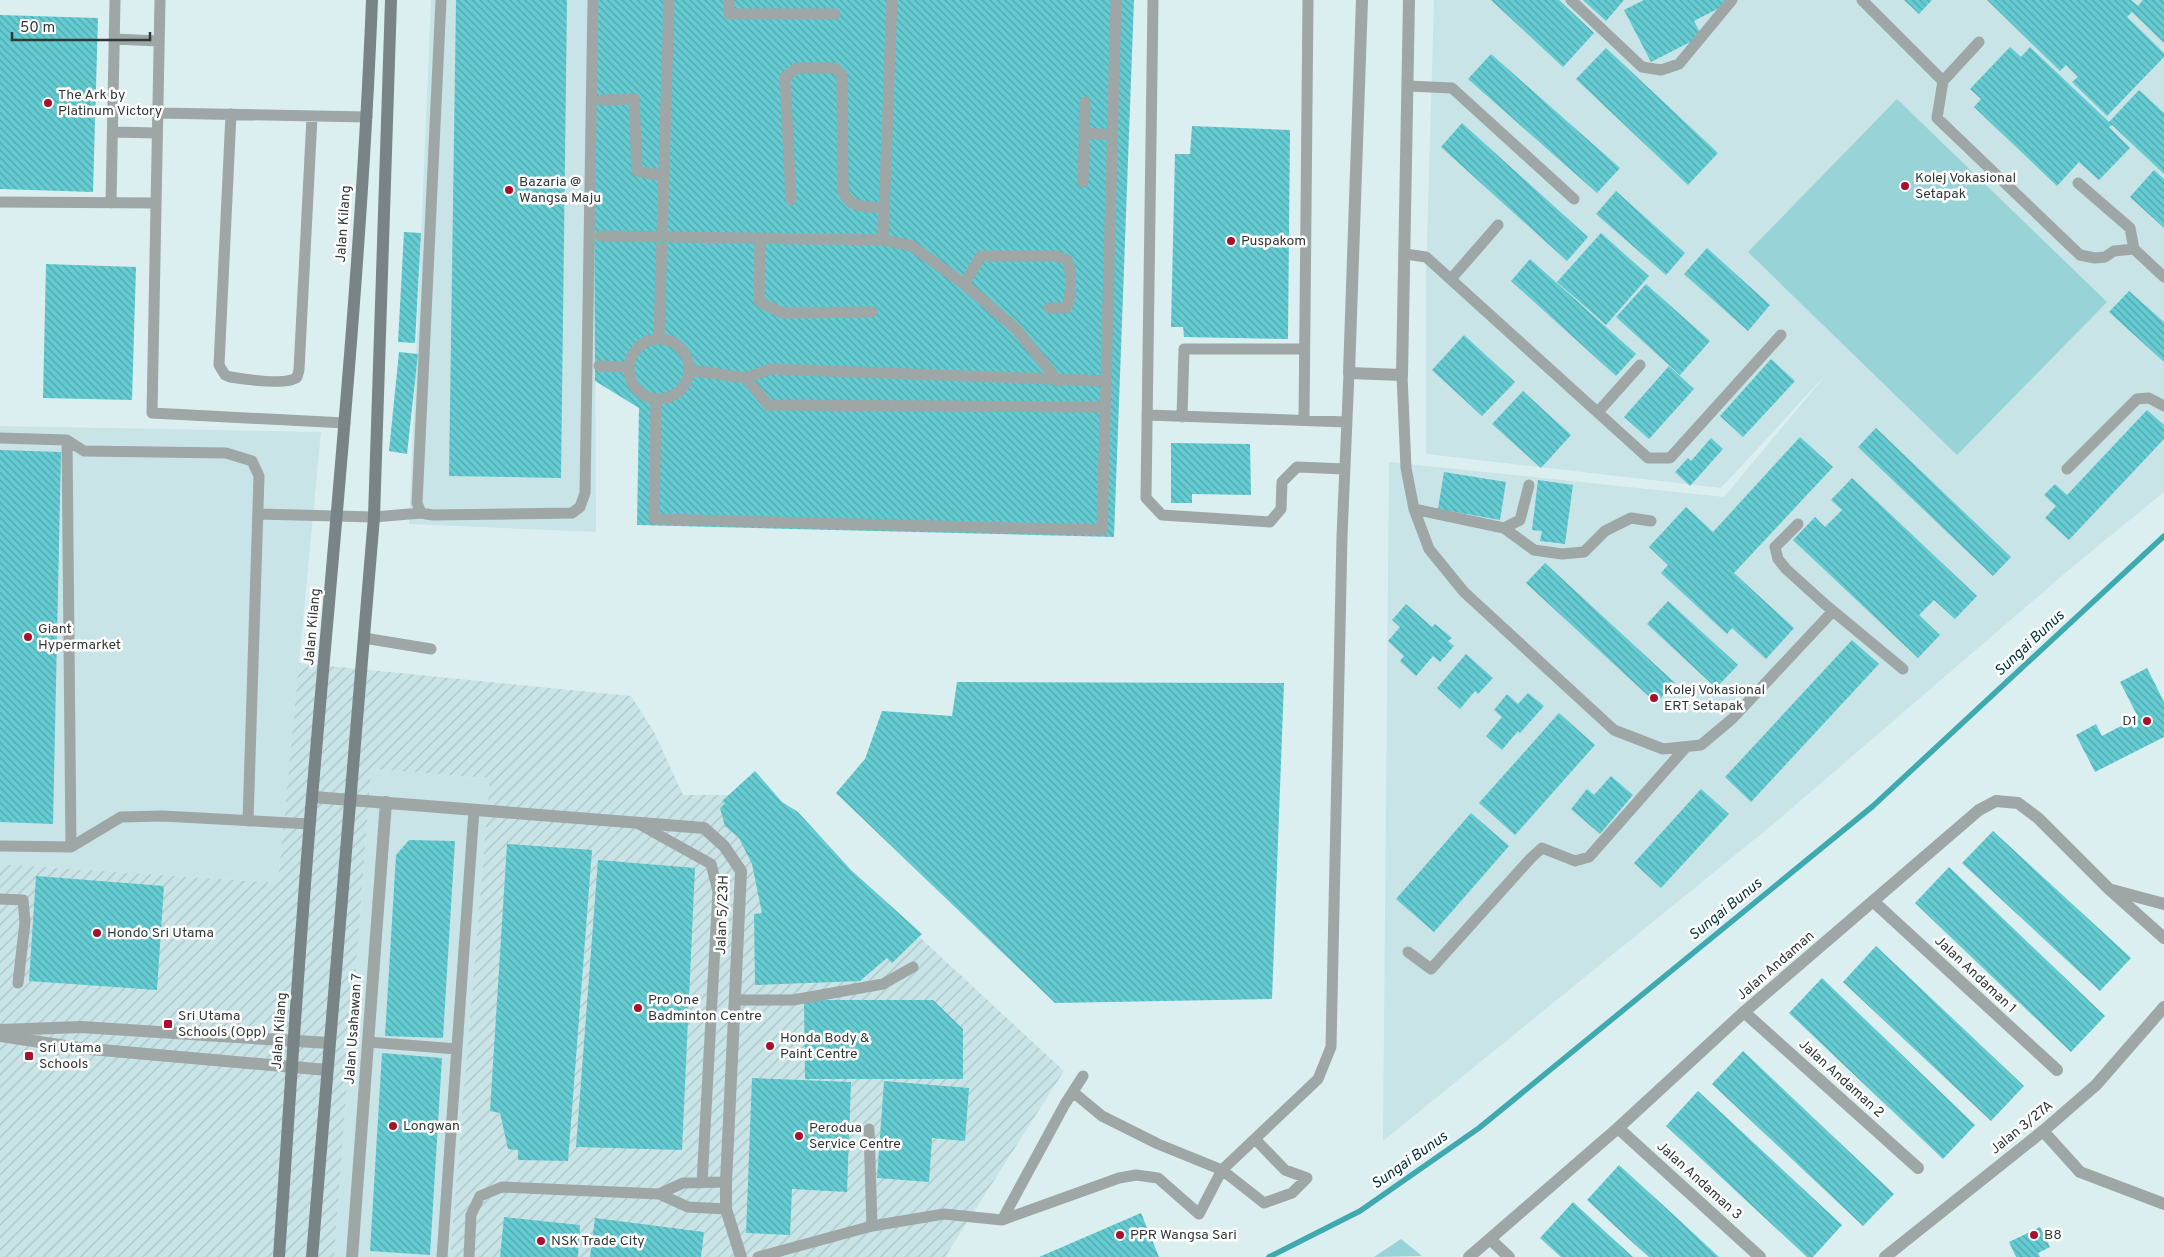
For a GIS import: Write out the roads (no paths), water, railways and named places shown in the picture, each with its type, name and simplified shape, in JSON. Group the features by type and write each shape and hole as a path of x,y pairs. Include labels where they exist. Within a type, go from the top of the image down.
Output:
{"main road":[{"name":"Jalan Kilang","path":"279,1257 312,797 345,423 367,116 372,0"},
{"path":"312,1257 374,517 391,0"}],"street":[{"path":"1362,0 1349,373 1402,375 1409,0"},
{"name":"Jalan 5/23H","path":"312,797 704,828 724,846 741,871 726,1182 726,1209 741,1257"},
{"name":"Jalan Andaman","path":"1469,1257 1618,1128 1744,1012 1979,810 1996,801 2018,803 2038,818 2109,889 2164,938"},
{"name":"Jalan Usahawan 7","path":"352,1257 386,802"},
{"name":"Jalan Andaman","path":"2109,889 2164,904"},
{"name":"Jalan Andaman 1","path":"1874,902 2057,1070"},
{"name":"Jalan 3/27A","path":"1885,1257 2043,1131 2096,1085 2164,1007"},
{"name":"Jalan Andaman 2","path":"1744,1012 1918,1168"},
{"path":"0,1030 80,1027 294,1040 329,1044"},
{"path":"0,1036 79,1048 327,1070"},
{"name":"Jalan Andaman 3","path":"1618,1128 1760,1257"},
{"path":"2043,1131 2080,1172 2164,1204"},
{"path":"1490,1239 1509,1257"}],"lane":[{"path":"111,203 115,0"},
{"path":"160,0 152,413 345,423"},
{"path":"421,513 417,503 441,0"},
{"path":"258,514 374,517 421,513 432,516 572,512 580,508 585,493 593,0"},
{"path":"659,338 669,0"},
{"path":"729,0 729,14 835,14"},
{"path":"882,240 892,0"},
{"path":"656,400 654,519 1102,530 1116,0"},
{"path":"1153,0 1146,498 1162,515 1270,522 1281,509 1282,482 1297,467 1344,469"},
{"path":"1304,420 1308,0"},
{"path":"1571,0 1642,67 1661,70 1679,64 1732,0"},
{"path":"1862,0 1943,81"},
{"path":"114,39 159,41"},
{"path":"1979,42 1943,81 1937,118 2080,255 2095,258 2105,257 2114,250 2134,249"},
{"path":"791,200 785,76 797,68 835,68 842,75 843,191 846,200 853,205 884,208"},
{"path":"1408,86 1452,88 1574,199"},
{"path":"602,100 634,99 637,171 663,176"},
{"path":"1083,182 1085,102"},
{"path":"158,113 312,117 367,116"},
{"path":"231,114 219,365 225,375 292,381 297,377 299,370 312,117"},
{"path":"112,132 157,133"},
{"path":"1084,133 1112,135"},
{"path":"2078,183 2130,228 2134,249 2164,277"},
{"path":"0,202 156,203"},
{"path":"1451,280 1498,225"},
{"path":"600,236 882,240 912,246 964,284 1016,328 1058,381"},
{"path":"760,239 759,301 772,309 784,313 872,312"},
{"path":"1405,254 1426,257 1648,458 1670,458 1781,335"},
{"path":"964,284 981,256 1058,256 1067,260 1070,267 1069,302 1066,308 1049,308"},
{"path":"659,338 674,342 687,356 690,370 685,385 672,397 656,400 642,395 630,381 627,367 632,354 644,342 659,338"},
{"path":"1182,417 1184,349 1304,349"},
{"path":"1598,412 1640,365"},
{"path":"599,366 627,367"},
{"path":"690,370 746,378 770,369 1106,382"},
{"path":"758,1257 872,1226 944,1214 1002,1220 1119,1178 1136,1175 1158,1178 1199,1214 1222,1170 1318,1079 1330,1047 1344,469 1349,373"},
{"path":"1402,375 1406,468 1414,509 1429,549 1464,592 1614,730 1663,749 1701,745 1732,719 1834,611"},
{"path":"746,378 768,405 1105,407"},
{"path":"2067,469 2137,399 2149,398 2164,406"},
{"path":"1147,416 1347,422"},
{"path":"0,438 67,440 84,450 226,453 252,461 259,476 248,821"},
{"path":"67,440 71,847"},
{"path":"1504,528 1520,520 1529,485"},
{"path":"1414,509 1504,528 1534,550 1562,554 1584,552 1606,531 1631,518 1651,521"},
{"path":"1798,524 1775,547 1778,559 1834,611 1903,669"},
{"path":"364,638 430,649"},
{"path":"1408,952 1431,969 1542,848 1575,861 1589,857 1686,747"},
{"path":"442,1257 474,810"},
{"path":"0,846 71,847 122,817 310,824"},
{"path":"637,823 711,864 718,891 702,1182"},
{"path":"0,899 22,900 25,922 18,983"},
{"path":"735,1000 793,1000 883,984 913,967"},
{"path":"368,1042 456,1049"},
{"path":"1002,1220 1083,1076"},
{"path":"1073,1092 1102,1116 1158,1144 1222,1170 1264,1203 1292,1193 1308,1178 1285,1170 1255,1139"},
{"path":"869,1129 872,1226"},
{"path":"659,1194 683,1183 726,1182"},
{"path":"469,1257 471,1215 480,1196 502,1187 659,1194 688,1207 726,1209"}],"waterway":[{"name":"Sungai Bunus","path":"1269,1257 1360,1211 1479,1128 1873,806 2164,536"}],"place":[{"name":"The Ark by Platinum Victory","path":"48,103"},
{"name":"Kolej Vokasional Setapak","path":"1905,186"},
{"name":"Bazaria @ Wangsa Maju","path":"509,190"},
{"name":"Puspakom","path":"1231,241"},
{"name":"Giant Hypermarket","path":"28,637"},
{"name":"Kolej Vokasional ERT Setapak","path":"1654,698"},
{"name":"D1","path":"2147,721"},
{"name":"Hondo Sri Utama","path":"97,933"},
{"name":"Pro One Badminton Centre","path":"638,1008"},
{"name":"Sri Utama Schools (Opp)","path":"168,1024"},
{"name":"Honda Body & Paint Centre","path":"770,1046"},
{"name":"Sri Utama Schools","path":"29,1056"},
{"name":"Longwan","path":"393,1126"},
{"name":"Perodua Service Centre","path":"799,1136"},
{"name":"PPR Wangsa Sari","path":"1120,1235"},
{"name":"B8","path":"2034,1235"},
{"name":"NSK Trade City","path":"541,1241"}]}
